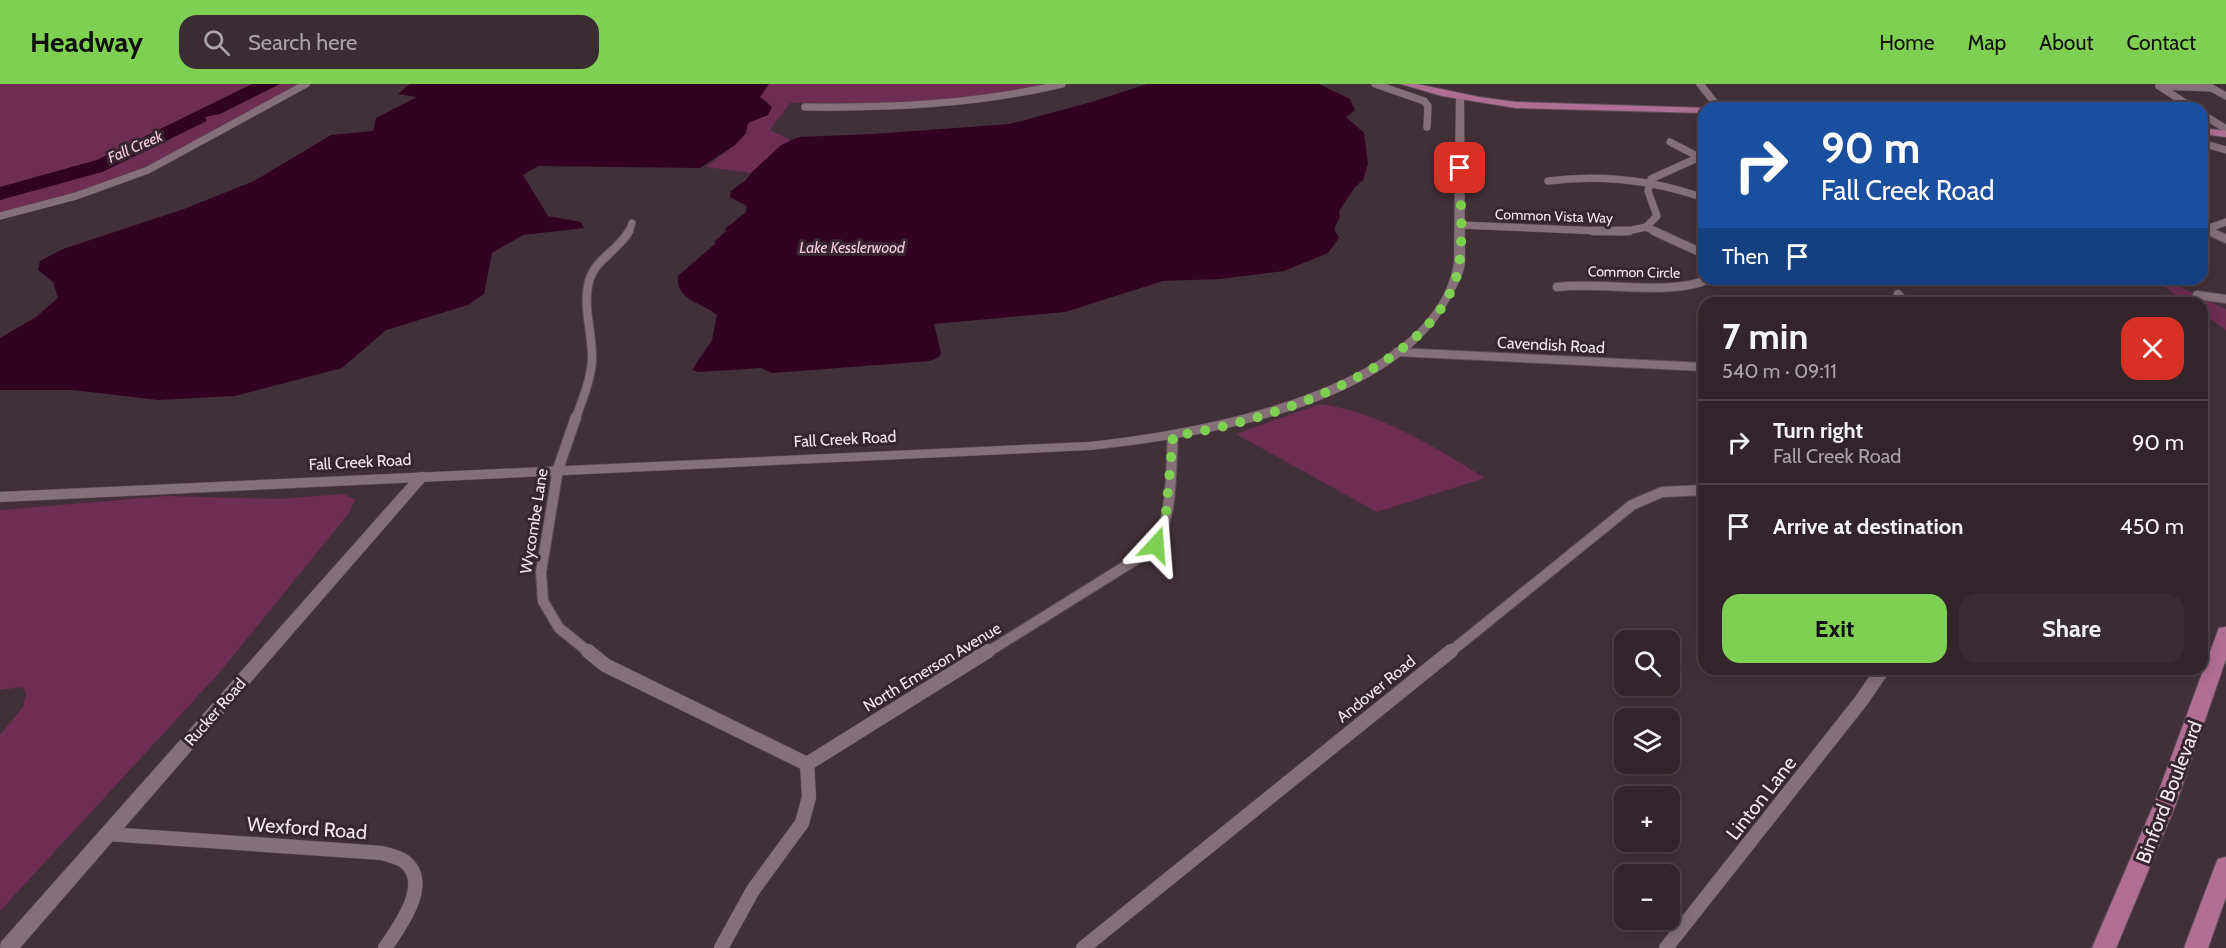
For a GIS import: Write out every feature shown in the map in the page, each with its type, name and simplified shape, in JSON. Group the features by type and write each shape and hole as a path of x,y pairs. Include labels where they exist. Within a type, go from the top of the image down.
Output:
{"main road":[{"path":"1406,84 1460,97 1530,105 1698,110"},
{"path":"1460,97 1461,84"},
{"name":"Fall Creek Road","path":"0,497 558,469 1089,446 1173,436 1249,420 1299,403 1358,376 1397,352 1426,327 1452,290 1459,268 1460,97"},
{"path":"2208,130 2226,131"},
{"name":"Binford Boulevard","path":"2104,948 2165,804 2226,633"},
{"path":"2196,948 2226,866"}],"street":[{"path":"0,216 83,194 150,169 306,84"},
{"path":"805,107 938,105 1006,96 1062,84"},
{"path":"1375,84 1424,101 1428,106 1427,127"},
{"path":"1700,84 1714,102"},
{"path":"2158,85 2209,86 2226,96"},
{"path":"2158,85 2184,102"},
{"path":"2208,118 2226,131"},
{"path":"1670,142 1698,155"},
{"path":"2208,144 2226,150"},
{"path":"1646,227 1655,222 1657,214 1648,191 1649,182 1662,172 1698,157"},
{"path":"1548,181 1574,178 1649,182 1698,196"},
{"path":"2208,227 2226,222"},
{"name":"Wycombe Lane","path":"632,223 628,234 601,259 589,281 587,294 593,346 591,369 558,469 541,576 543,601 559,628 596,658 641,684 807,764"},
{"name":"Common Vista Way","path":"1460,225 1613,232 1646,227"},
{"name":"Common Circle","path":"1646,227 1698,251"},
{"path":"2208,230 2226,239"},
{"name":"Common Circle","path":"1557,287 1602,284 1680,287 1698,284"},
{"path":"2197,295 2226,299"},
{"name":"Cavendish Road","path":"1397,352 1698,367"},
{"name":"North Emerson Avenue","path":"807,764 1153,549 1161,538 1165,524 1173,436"},
{"name":"Rucker Road","path":"8,948 422,476"},
{"name":"Andover Road","path":"1083,948 1632,505 1662,492 1698,490"},
{"name":"Linton Lane","path":"1666,948 1861,701 1878,675"},
{"path":"721,948 753,890 802,822 810,797 807,764"},
{"name":"Wexford Road","path":"108,834 382,853 397,857 412,870 416,890 412,905 386,948"}],"shaded area":[{"path":"0,84 252,84 97,160 0,187"},
{"path":"280,84 298,84 159,161 82,191 0,212 0,200 102,172 166,142 203,117 220,114"},
{"path":"769,84 1049,84 937,102 869,105 790,103 770,130 790,140 751,173 706,167 735,145 746,133 747,126 752,120 768,115 769,103 760,97"},
{"path":"2162,285 2174,285 2200,297 2178,297"},
{"path":"2208,301 2226,309 2226,330 2208,317"},
{"path":"1320,404 1364,415 1406,432 1485,478 1377,512 1236,434"},
{"path":"344,494 355,500 349,513 219,673 0,911 0,735 23,707 26,693 22,687 0,690 0,510 167,496 279,499"}],"water":[{"name":"Fall Creek","path":"252,84 280,84 220,114 205,117 207,121 102,172 0,200 0,187 97,160"},
{"path":"410,84 769,84 760,97 772,107 768,115 748,123 746,133 735,145 700,168 538,166 523,175 548,216 581,222 584,228 523,235 492,253 484,294 468,305 386,330 342,368 235,396 158,400 73,390 0,390 0,338 36,317 58,298 53,282 38,270 40,261 63,249 184,209 254,181 331,135 373,131 376,118 417,97 398,94"},
{"name":"Lake Kesslerwood","path":"1147,84 1319,84 1350,99 1355,110 1346,117 1364,133 1368,164 1363,180 1355,187 1339,211 1340,217 1334,229 1339,238 1328,253 1284,271 1220,279 1163,281 1065,312 934,324 941,353 939,357 930,361 772,373 761,368 698,372 692,370 712,340 717,315 685,296 678,284 678,276 716,243 714,242 726,231 725,229 746,212 747,206 730,197 731,191 746,180 781,145 799,137 1010,124"}],"route":[{"path":"1156,545 1161,538 1165,524 1173,436 1209,430 1263,416 1336,388 1388,359 1415,338 1435,316 1452,290 1459,268 1460,168"}]}
